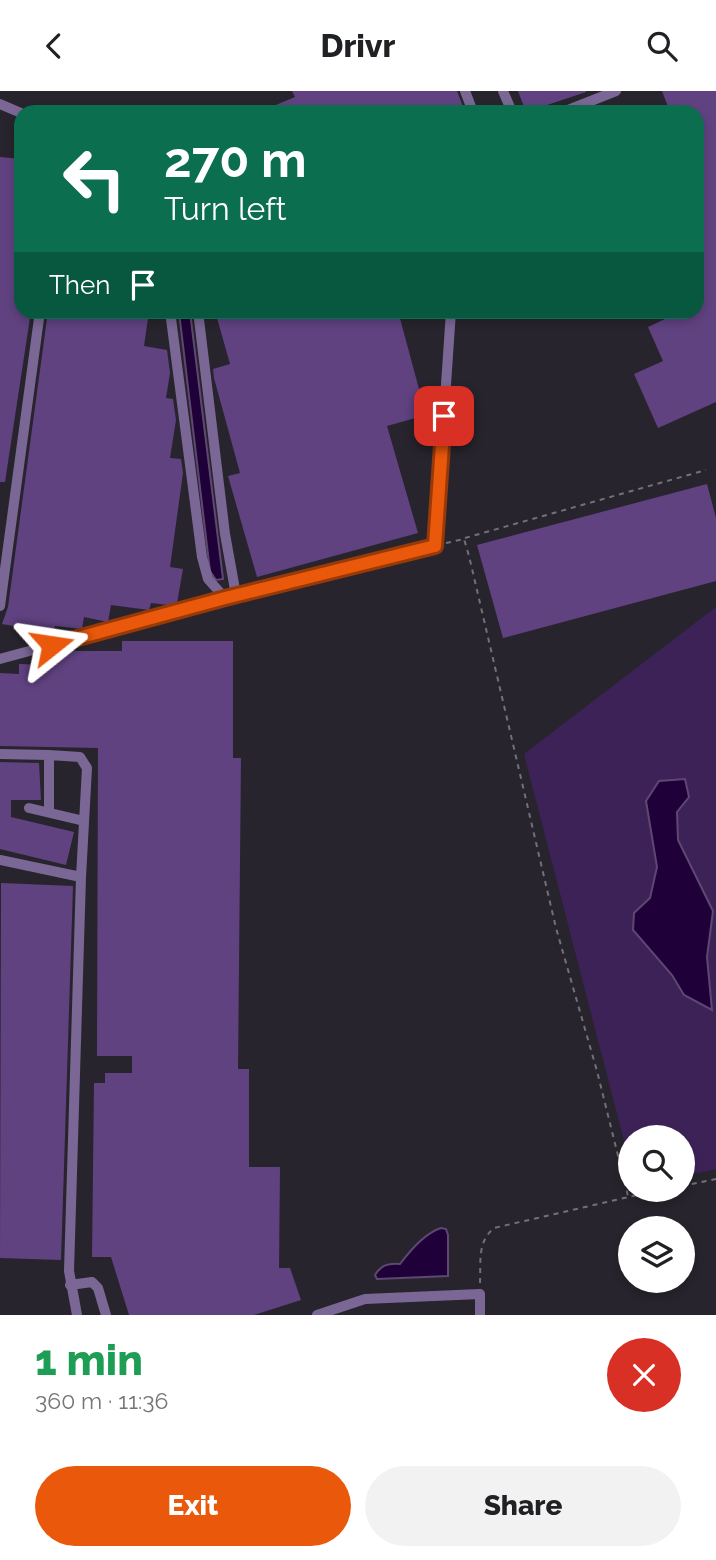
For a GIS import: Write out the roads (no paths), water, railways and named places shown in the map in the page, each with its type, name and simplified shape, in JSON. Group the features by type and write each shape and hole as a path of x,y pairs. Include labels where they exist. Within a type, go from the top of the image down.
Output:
{"street":[{"path":"581,105 616,91"},
{"path":"0,606 39,319"},
{"path":"171,319 202,557 208,579 230,596"},
{"path":"199,319 230,596"},
{"path":"0,659 230,596 435,546 450,319"},
{"path":"0,754 80,757 85,761 70,1285 77,1315"},
{"path":"49,755 49,811"},
{"path":"29,808 84,821"},
{"path":"0,860 81,877"},
{"path":"70,1285 92,1282 97,1288 106,1315"},
{"path":"317,1315 365,1299 480,1294 480,1315"}]}
